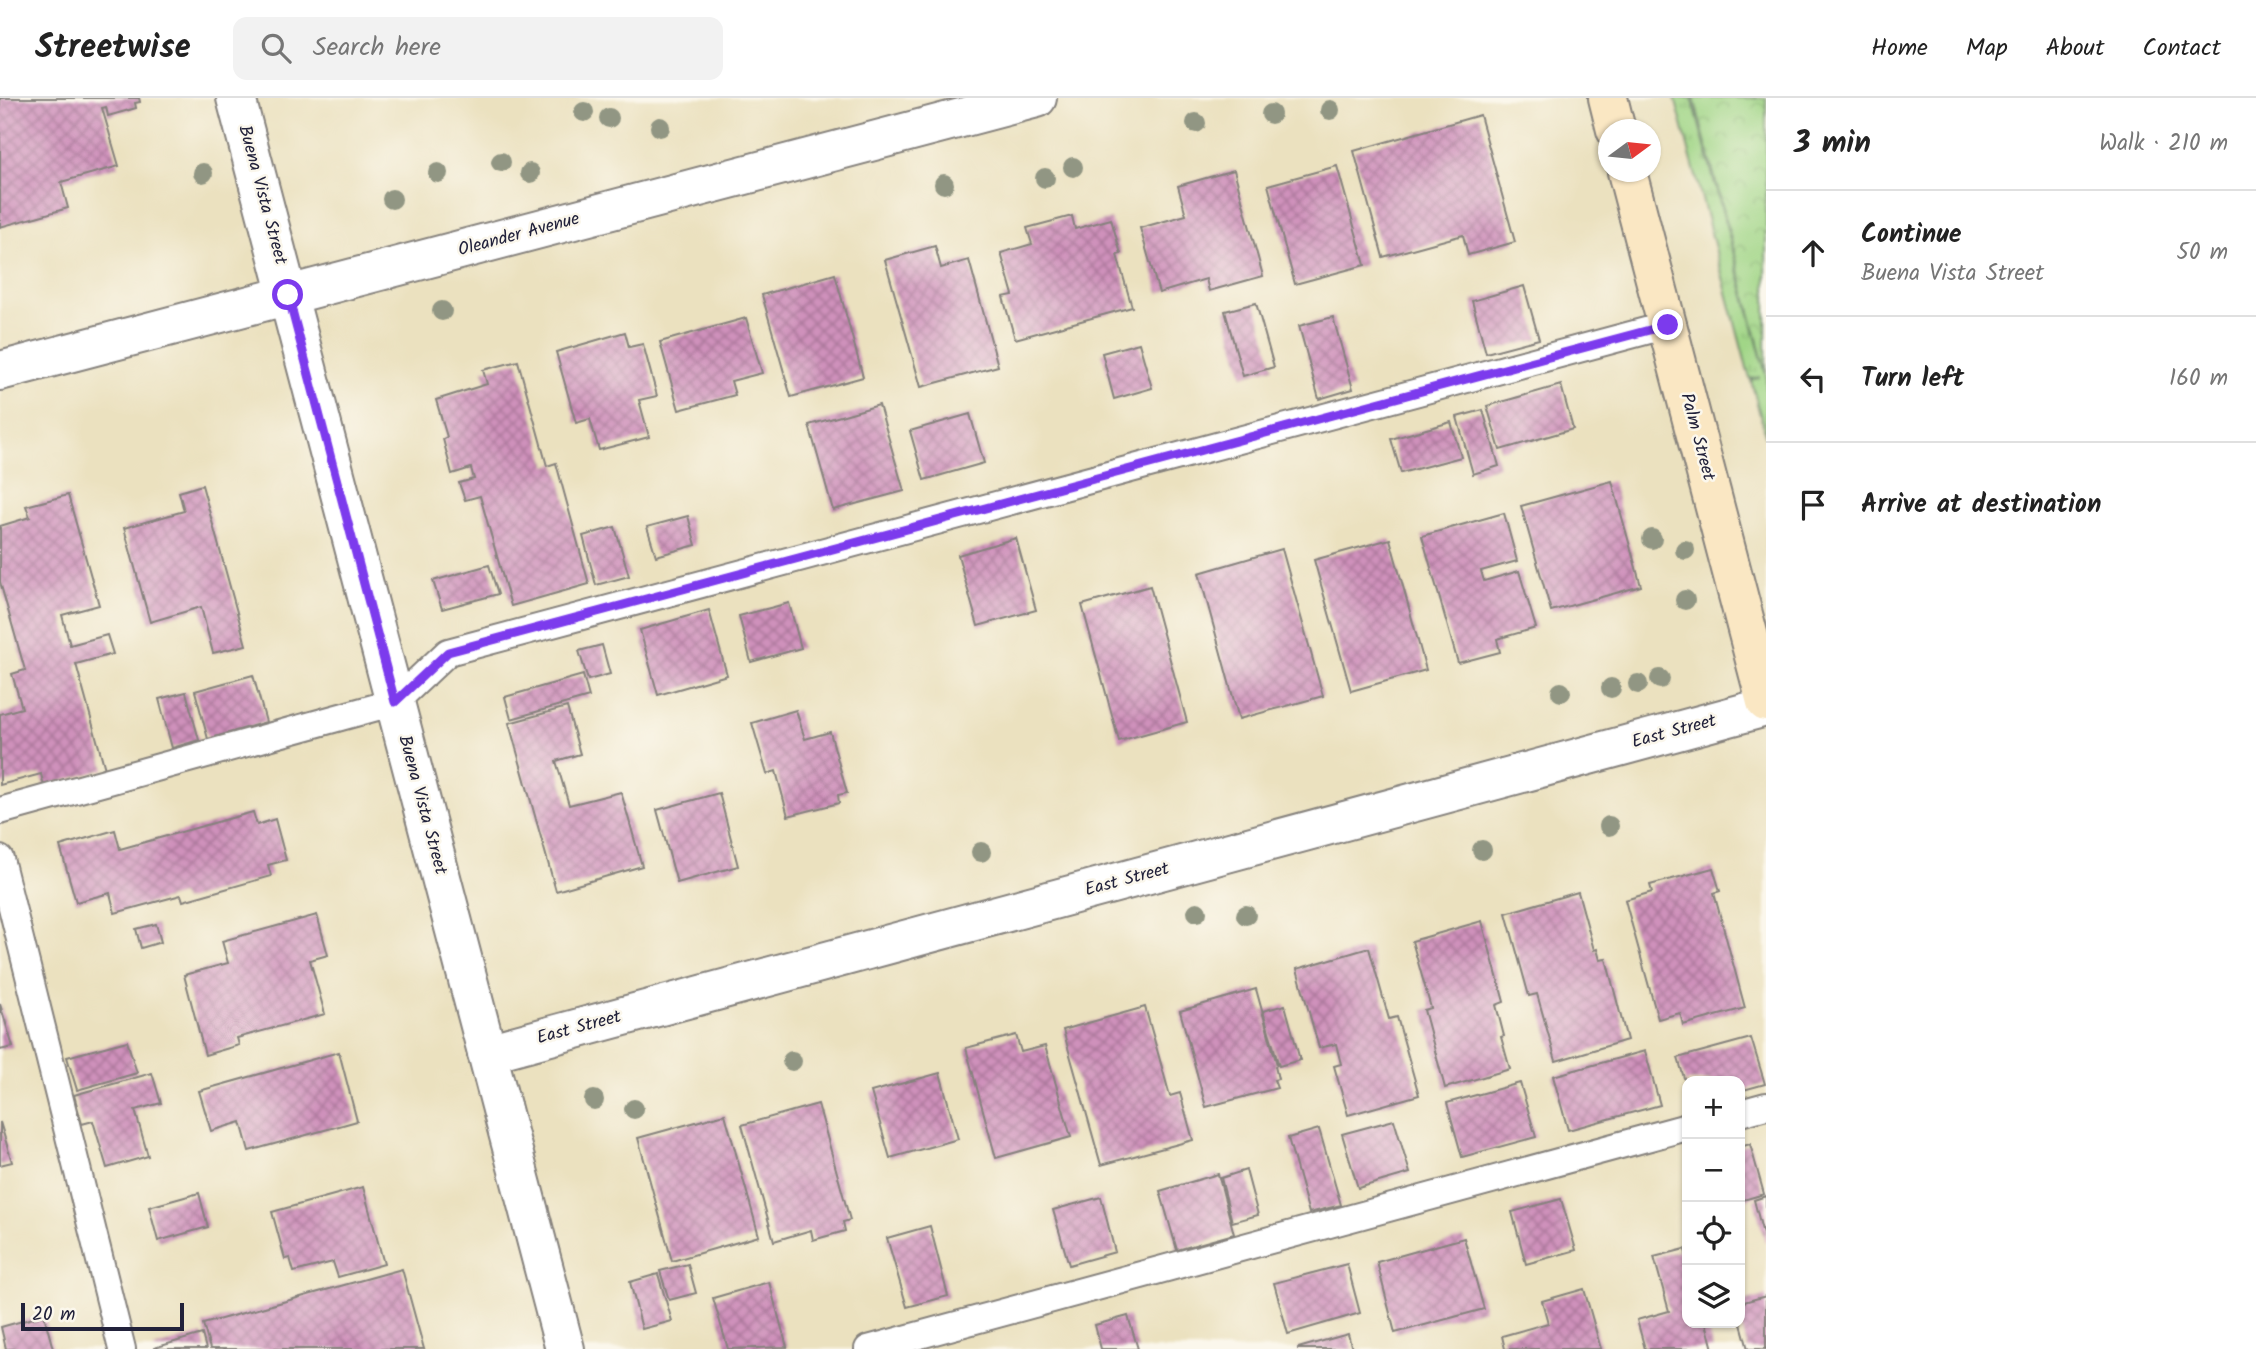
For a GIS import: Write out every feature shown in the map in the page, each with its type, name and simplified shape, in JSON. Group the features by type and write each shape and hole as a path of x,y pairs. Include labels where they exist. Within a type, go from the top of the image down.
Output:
{"street":[{"name":"Buena Vista Street","path":"236,98 565,1349"},
{"name":"Oleander Avenue","path":"0,371 1037,98"},
{"path":"1608,98 1613,119"},
{"name":"Palm Street","path":"1630,182 1766,705"},
{"name":"East Street","path":"487,1053 1766,705"}],"lane":[{"path":"0,811 395,702 448,652 1668,325"},
{"path":"0,859 122,1349"},
{"path":"1745,1112 1766,1106"},
{"path":"868,1349 1682,1128"}],"green space":[{"path":"1675,98 1692,98 1766,375 1766,438 1751,380 1760,377 1750,379"},
{"path":"1694,98 1766,98 1766,373"}],"building":[{"path":"0,98 139,98 140,102 135,103 136,108 108,116 106,107 102,108 119,166 61,182 68,208 0,227"},
{"path":"1480,115 1515,242 1468,255 1463,235 1383,257 1354,151"},
{"path":"1337,166 1365,265 1295,284 1268,185"},
{"path":"1234,170 1263,276 1209,291 1206,279 1159,293 1140,228 1186,215 1178,186"},
{"path":"1072,216 1075,229 1111,219 1121,254 1117,255 1132,307 1015,339 1003,297 1013,295 1001,253 1032,244 1027,228"},
{"path":"935,246 941,268 969,260 998,366 921,387 885,260"},
{"path":"835,274 863,377 791,397 762,295"},
{"path":"1524,286 1539,339 1486,353 1472,301"},
{"path":"1256,303 1274,367 1243,376 1225,311"},
{"path":"1333,317 1353,389 1319,399 1299,326"},
{"path":"746,318 762,373 731,381 735,395 679,410 660,342"},
{"path":"625,332 629,347 643,344 657,396 639,400 649,437 599,450 590,419 576,423 556,352"},
{"path":"1139,343 1152,388 1114,399 1102,353"},
{"path":"518,361 547,466 556,463 589,584 511,606 480,496 465,500 459,483 474,479 471,468 452,474 443,439 447,437 436,400 487,384 483,370"},
{"path":"1561,385 1573,429 1500,450 1487,406"},
{"path":"879,405 904,491 833,510 809,425"},
{"path":"1483,410 1499,466 1473,474 1457,417"},
{"path":"970,414 984,463 924,480 910,431"},
{"path":"1451,422 1461,457 1401,473 1391,439"},
{"path":"1612,481 1641,586 1551,611 1521,506"},
{"path":"202,485 246,645 213,653 201,607 150,622 124,528 184,511 179,492"},
{"path":"68,495 99,605 62,615 70,645 107,635 113,654 76,664 105,769 44,786 41,774 0,785 0,714 22,708 12,674 25,670 0,582 0,526 30,517 26,506"},
{"path":"1504,513 1517,561 1481,571 1484,581 1519,571 1536,628 1497,639 1500,652 1458,663 1422,536"},
{"path":"688,516 696,545 656,556 647,527"},
{"path":"615,527 629,576 596,585 583,536"},
{"path":"1016,538 1036,610 978,626 958,555"},
{"path":"1390,539 1426,670 1351,691 1314,560"},
{"path":"1282,549 1323,696 1239,719 1199,573"},
{"path":"489,565 498,594 442,609 433,581"},
{"path":"1150,586 1187,722 1119,741 1082,605"},
{"path":"789,603 801,648 751,662 739,616"},
{"path":"709,610 727,675 658,695 640,630"},
{"path":"602,645 610,674 588,680 579,651"},
{"path":"253,675 266,722 208,739 195,691"},
{"path":"583,675 589,697 511,719 505,697"},
{"path":"186,692 199,740 172,748 159,699"},
{"path":"567,707 580,754 556,761 569,805 621,792 642,866 556,891 509,723"},
{"path":"796,710 805,739 830,732 847,793 838,795 839,803 788,816 776,771 767,774 752,723"},
{"path":"719,793 738,866 677,883 657,810"},
{"path":"253,812 257,825 275,819 286,860 268,865 271,876 183,901 181,895 115,913 110,893 76,902 60,846 115,830 120,849"},
{"path":"1713,868 1720,891 1714,893 1745,1008 1683,1025 1680,1013 1658,1019 1625,900 1652,892 1650,885"},
{"path":"1578,892 1594,950 1597,949 1600,960 1606,959 1627,1040 1556,1061 1537,994 1529,996 1506,913"},
{"path":"317,915 328,955 310,960 325,1014 237,1038 239,1045 205,1055 184,975 228,963 222,941"},
{"path":"1482,921 1504,1002 1496,1005 1510,1069 1445,1088 1424,1010 1431,1008 1412,941"},
{"path":"156,924 161,942 141,948 136,929"},
{"path":"1369,948 1389,1019 1397,1017 1419,1095 1348,1115 1334,1066 1341,1064 1336,1044 1319,1048 1297,969"},
{"path":"1256,989 1277,1065 1278,1079 1274,1080 1277,1088 1206,1107 1180,1011"},
{"path":"0,1004 13,1047 0,1050"},
{"path":"1285,1005 1300,1060 1279,1066 1263,1011"},
{"path":"1145,1007 1170,1096 1180,1093 1193,1140 1101,1165 1063,1030"},
{"path":"1016,1035 1021,1052 1045,1046 1071,1137 996,1158 966,1048"},
{"path":"1751,1038 1765,1084 1745,1090 1745,1076 1683,1076 1678,1058"},
{"path":"127,1041 137,1073 77,1090 67,1057"},
{"path":"1645,1051 1660,1105 1568,1130 1553,1076"},
{"path":"339,1052 357,1121 249,1151 241,1122 211,1131 199,1091"},
{"path":"152,1073 161,1103 135,1110 148,1156 107,1168 93,1121 82,1124 74,1095"},
{"path":"940,1073 958,1139 890,1158 871,1092"},
{"path":"1520,1083 1536,1137 1462,1157 1447,1103"},
{"path":"818,1104 850,1220 843,1222 845,1231 813,1240 811,1230 774,1241 742,1125"},
{"path":"725,1114 759,1236 672,1261 638,1138"},
{"path":"1394,1120 1410,1173 1358,1188 1342,1134"},
{"path":"0,1122 12,1162 0,1165"},
{"path":"1319,1129 1341,1205 1309,1213 1288,1138"},
{"path":"1750,1144 1764,1194 1745,1200 1745,1146"},
{"path":"1246,1170 1258,1215 1232,1222 1221,1178"},
{"path":"1218,1174 1234,1234 1177,1250 1160,1191"},
{"path":"363,1187 384,1264 338,1277 333,1262 294,1272 290,1258 285,1259 272,1212"},
{"path":"199,1193 208,1227 158,1241 149,1207"},
{"path":"1766,1196 1766,1241 1765,1242 1754,1200"},
{"path":"1101,1197 1115,1252 1069,1265 1053,1210"},
{"path":"1561,1199 1576,1250 1526,1264 1512,1212"},
{"path":"930,1226 948,1296 907,1307 887,1238"},
{"path":"1464,1238 1484,1309 1395,1333 1377,1262"},
{"path":"1682,1250 1682,1328 1707,1328 1713,1349 1645,1349 1637,1320 1669,1311 1654,1257"},
{"path":"688,1264 696,1293 669,1300 660,1271"},
{"path":"1347,1264 1360,1313 1288,1334 1274,1283"},
{"path":"402,1269 424,1349 210,1349 203,1324"},
{"path":"658,1274 672,1321 642,1329 630,1282"},
{"path":"769,1282 787,1347 728,1349 713,1298"},
{"path":"1584,1289 1601,1349 1505,1349 1502,1336 1548,1323 1542,1301"},
{"path":"1766,1296 1766,1349 1748,1349 1742,1328 1745,1328 1745,1302"},
{"path":"44,1315 53,1349 6,1349 1,1327"},
{"path":"1128,1316 1138,1349 1101,1349 1095,1325"},
{"path":"202,1334 206,1349 154,1349 154,1348"},
{"path":"1348,1334 1352,1349 1298,1349 1298,1348"}],"route":[{"path":"288,295 395,702 448,652 1668,325"}]}
